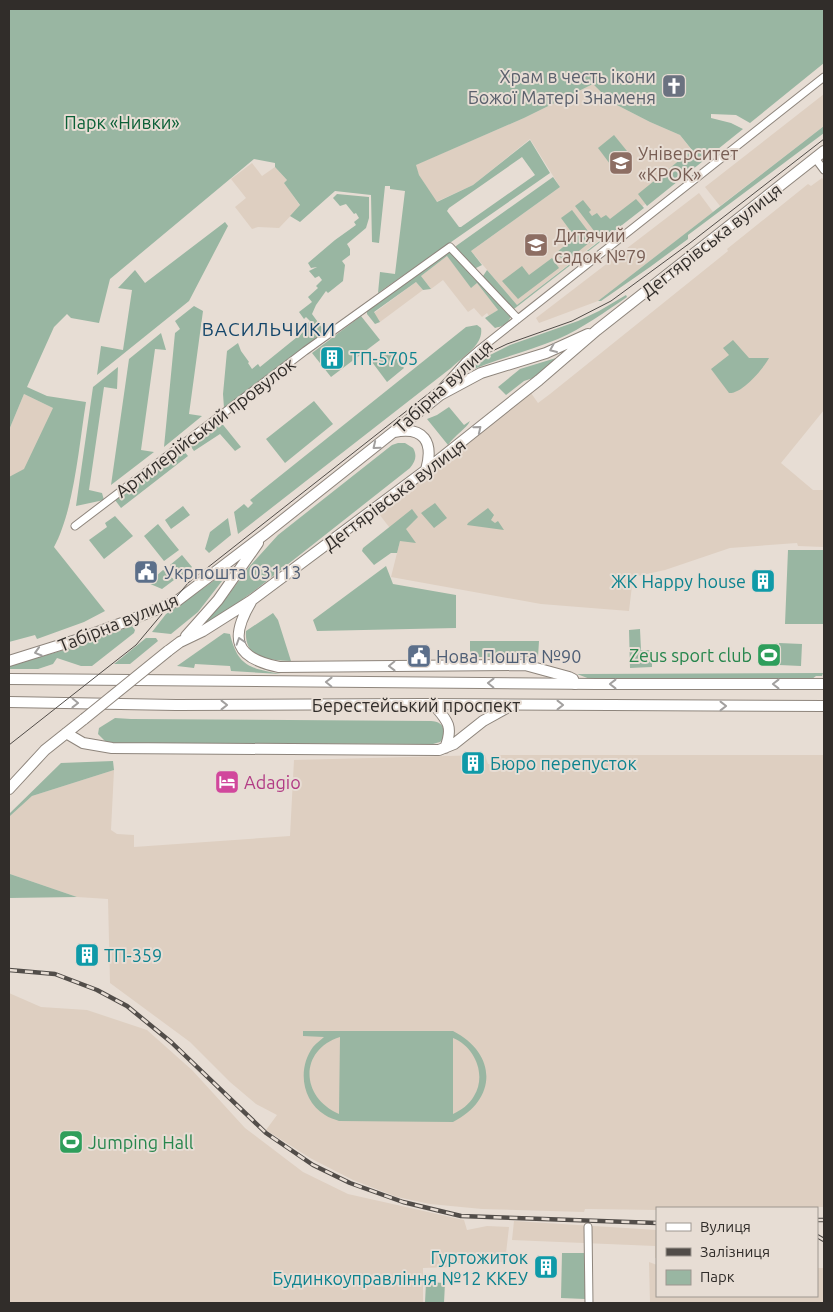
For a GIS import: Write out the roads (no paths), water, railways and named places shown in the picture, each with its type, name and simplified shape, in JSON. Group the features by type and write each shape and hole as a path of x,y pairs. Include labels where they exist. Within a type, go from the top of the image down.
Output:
{"main road":[{"name":"Дегтярівська вулиця","path":"180,642 203,631 252,600 426,470 539,380 597,330 824,151"},
{"name":"Дегтярівська вулиця","path":"427,404 460,383 481,373 546,353 597,330"},
{"name":"Табірна вулиця","path":"9,661 133,620 177,601 265,534 427,404"},
{"path":"394,432 406,429 415,431 422,436 430,452 430,459 426,470"},
{"name":"Дегтярівська вулиця","path":"9,789 45,750 180,642 218,600 265,534"},
{"path":"252,600 241,620 238,637 240,645 246,654 266,664 279,666 526,665 569,677 573,679 575,684"},
{"name":"Берестейський проспект","path":"9,679 575,684 824,684"},
{"name":"Берестейський проспект","path":"9,702 176,705 824,706"},
{"path":"433,704 449,726 450,732 445,748"},
{"path":"66,733 83,743 112,748 439,750 454,744 484,721 512,705"}],"street":[{"name":"Табірна вулиця","path":"427,404 465,362 498,334 824,77"},
{"path":"815,158 824,170"},
{"name":"Артилерійський провулок","path":"75,526 305,351 450,247 518,319"},
{"path":"588,1227 589,1303"}],"tram line":[{"path":"9,745 136,645 188,583 456,372 482,356 507,344 572,321 611,301 690,243 824,139"}],"railway":[{"path":"9,970 55,974 97,990 127,1006 171,1042 266,1133 313,1165 350,1183 403,1202 461,1216 656,1223"},
{"path":"818,1220 824,1220"},
{"path":"818,1237 824,1240"}],"place":[{"name":"Храм в честь ікони Божої Матері Знаменя","path":"674,86"},
{"name":"Університет «КРОК»","path":"621,163"},
{"name":"Дитячий садок №79","path":"536,245"},
{"name":"ТП-5705","path":"332,358"},
{"name":"Укрпошта 03113","path":"146,572"},
{"name":"ЖК Happy house","path":"763,581"},
{"name":"Zeus sport club","path":"769,655"},
{"name":"Нова Пошта №90","path":"419,656"},
{"name":"Бюро перепусток","path":"473,763"},
{"name":"Adagio","path":"227,782"},
{"name":"ТП-359","path":"87,955"},
{"name":"Jumping Hall","path":"71,1142"},
{"name":"Гуртожиток Будинкоуправління №12 ККЕУ","path":"546,1267"}],"district":[{"name":"ВАСИЛЬЧИКИ","path":"269,329"}],"park label":[{"name":"Парк «Нивки»","path":"122,122"}]}
